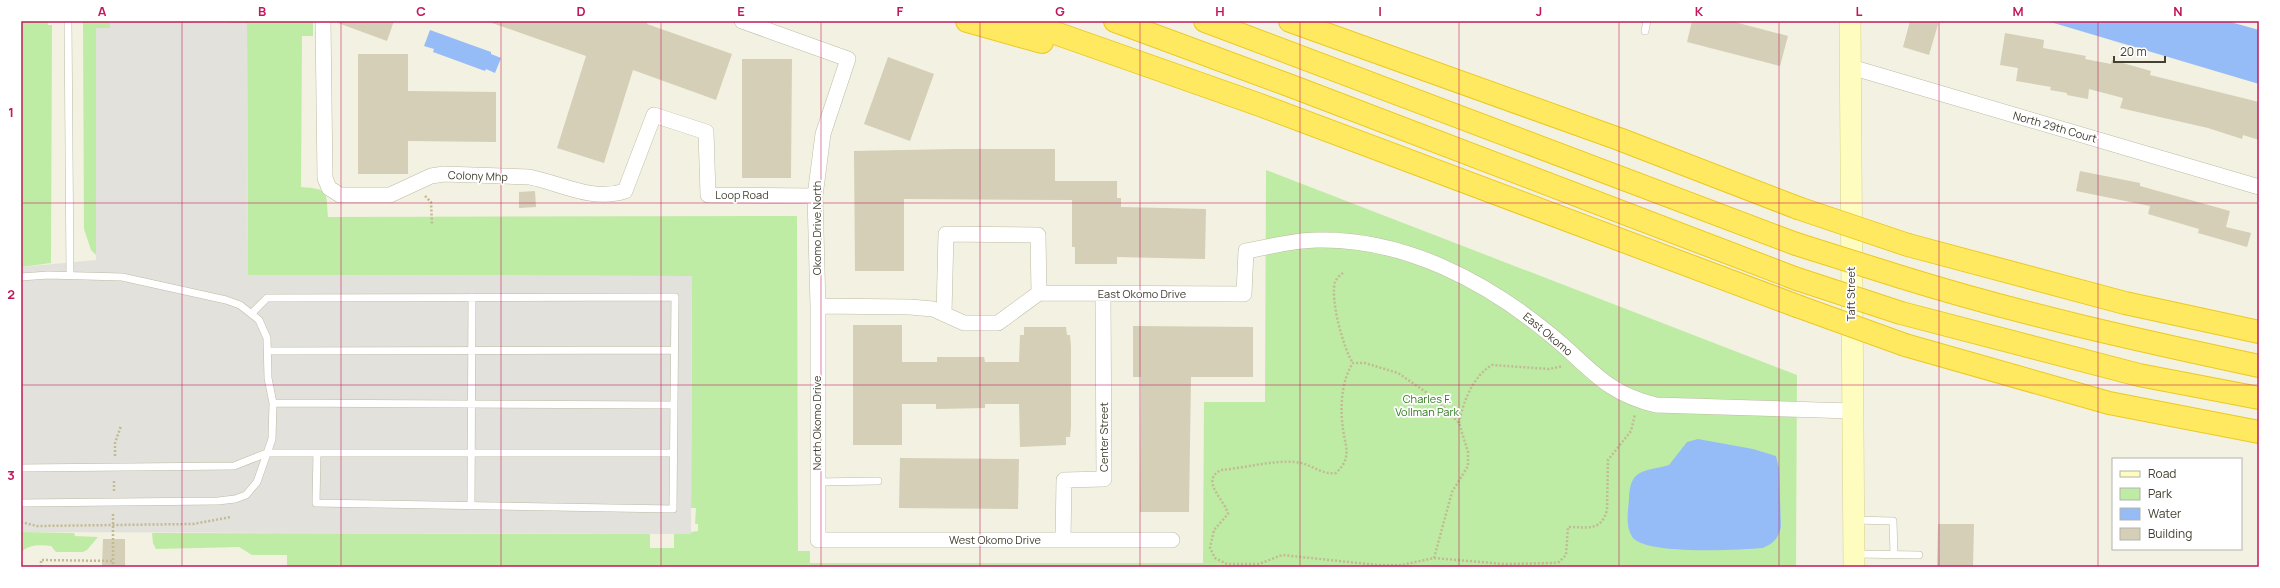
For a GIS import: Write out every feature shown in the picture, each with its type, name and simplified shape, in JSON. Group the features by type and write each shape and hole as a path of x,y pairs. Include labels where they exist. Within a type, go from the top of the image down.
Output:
{"highway":[{"path":"967,21 1260,105"},
{"path":"1021,21 1260,105 1796,306 1905,345 2108,402 2259,432"},
{"path":"1115,21 1291,86 1797,279 1901,313 2139,374 2259,398"},
{"path":"1205,21 1796,244 1984,303 2079,327 2259,366"},
{"path":"1290,21 1619,139 1798,208 1908,245 2125,304 2259,332"}],"street":[{"name":"Colony Mhp","path":"323,21 324,164 325,178 333,192 340,195 390,195 431,176 444,174 529,177 541,179 570,190 613,195 625,191"},
{"name":"Okomo Drive North","path":"742,21 848,59 823,134 815,196 818,306"},
{"name":"Taft Street","path":"1850,21 1854,560"},
{"name":"North 29th Court","path":"1851,67 2259,187"},
{"name":"Loop Road","path":"625,191 654,115 706,132 708,195 815,196"},
{"path":"818,306 910,307 933,309 944,314 964,323 998,323 1039,293 1038,235 946,234 944,314"},
{"name":"East Okomo","path":"1244,294 1246,251 1285,244 1330,240 1365,243 1406,253 1433,263 1461,275 1493,293 1553,336 1599,380 1617,392 1637,400 1656,405 1852,411"},
{"name":"East Okomo Drive","path":"1039,293 1244,294"},
{"name":"Center Street","path":"1063,540 1064,480 1104,479 1103,294"},
{"name":"North Okomo Drive","path":"818,306 818,540"},
{"name":"West Okomo Drive","path":"818,540 1172,540"}],"lane":[{"path":"68,21 70,275"},
{"path":"1645,31 1647,21"},
{"path":"21,277 70,275 122,277 148,282 192,294 226,300 240,305 252,313 264,329 268,351 268,378 273,403 272,439 268,453 257,482 246,495 235,499 114,503 21,503"},
{"path":"471,506 472,297"},
{"path":"252,313 266,298 675,297 673,509 316,503 316,453"},
{"path":"268,351 674,350"},
{"path":"273,403 674,405"},
{"path":"21,468 234,466 268,453 673,453"},
{"path":"817,482 878,481"},
{"path":"1854,520 1893,522 1894,555"},
{"path":"1854,560 1894,555 1919,555"}],"path":[{"path":"422,192 430,202 432,224"},
{"path":"1343,272 1336,280 1335,295 1341,334 1346,352 1353,363"},
{"path":"1353,363 1365,363 1398,373 1436,399 1459,423"},
{"path":"1353,363 1347,372 1344,384 1342,428 1347,450 1346,459 1342,468 1336,473 1329,474 1305,464 1291,461 1218,472 1213,481 1213,488 1228,509 1228,514 1211,536 1211,554 1221,562 1227,564 1259,564 1282,555 1377,565 1402,565 1434,558 1504,564 1553,563 1563,559 1567,549 1568,527 1593,527 1602,523 1605,518 1607,510 1608,460 1631,431 1636,408"},
{"path":"1434,558 1452,492 1468,466 1468,452 1459,423 1461,409 1467,395 1484,369 1492,365 1548,369 1568,364"},
{"path":"114,458 116,443 121,426"},
{"path":"114,477 114,494"},
{"path":"41,567 41,560 113,562 113,514"},
{"path":"21,522 36,526 193,524 231,517"}],"green space":[{"path":"21,21 48,21 48,25 52,25 51,263 21,267"},
{"path":"83,21 110,21 110,28 96,28 96,255 91,250 84,229"},
{"name":"Charles F. Vollman Park","path":"229,21 313,21 313,36 302,36 301,187 317,189 324,193 327,202 328,217 797,216 798,551 810,551 810,563 1203,563 1204,402 1265,402 1266,170 1797,375 1796,567 287,567 287,555 252,555 239,547 156,549 153,543 152,533 650,534 650,548 674,548 674,534 691,534 691,532 698,531 698,524 695,524 696,508 691,508 692,276 248,275 247,23 229,23"},
{"path":"21,532 74,533 75,536 98,537 87,550 83,552 56,552 51,546 39,545 27,548 21,553"}],"shaded area":[{"path":"110,21 247,23 248,275 692,276 691,534 21,532 21,267 96,260 96,28 110,28"}],"water":[{"path":"2047,21 2227,21 2259,30 2259,84"},
{"path":"430,30 491,52 491,54 501,58 495,73 486,69 485,71 433,52 434,49 424,46"},
{"path":"1698,439 1753,449 1776,456 1779,468 1781,527 1777,538 1770,544 1763,548 1735,550 1674,549 1656,547 1642,543 1633,538 1630,534 1628,509 1632,481 1636,476 1646,470 1669,465 1687,442"}],"building":[{"path":"338,21 394,21 387,41 338,23"},
{"path":"492,21 648,21 647,24 732,54 716,100 633,70 604,163 557,148 586,56 492,23"},
{"path":"1692,21 1731,21 1788,36 1780,66 1687,42"},
{"path":"1910,21 1939,21 1929,55 1903,47"},
{"path":"2005,33 2044,40 2043,48 2086,56 2085,59 2111,64 2112,60 2151,71 2150,75 2259,102 2259,140 2243,135 2242,139 2208,128 2120,108 2123,98 2089,89 2088,99 2050,90 2051,87 2016,81 2018,68 2000,65"},
{"path":"358,54 408,54 408,91 496,92 496,142 408,141 408,174 358,174"},
{"path":"888,57 934,74 910,141 864,124"},
{"path":"742,59 792,59 791,178 742,178"},
{"path":"1055,149 1055,181 1117,181 1117,198 1121,198 1121,207 1206,209 1205,259 1117,257 1117,264 1075,264 1075,247 1072,247 1072,200 904,199 904,271 855,271 854,151"},
{"path":"2080,171 2140,183 2140,186 2230,211 2226,227 2251,233 2247,247 2198,233 2199,229 2148,214 2150,206 2076,191"},
{"path":"535,191 536,207 519,208 519,192"},
{"path":"853,325 902,325 902,362 937,362 937,357 984,357 985,362 1019,362 1020,335 1024,335 1024,327 1066,327 1067,335 1070,335 1071,347 1071,426 1070,437 1066,437 1066,445 1020,447 1019,404 985,404 985,408 936,409 936,404 902,404 902,445 853,445"},
{"path":"1133,326 1253,327 1253,377 1191,377 1189,512 1140,512 1141,377 1133,377"},
{"path":"900,458 1019,459 1018,509 899,508"},
{"path":"1938,524 1974,524 1973,567 1937,567"},
{"path":"103,539 125,539 125,567 102,567"}]}
